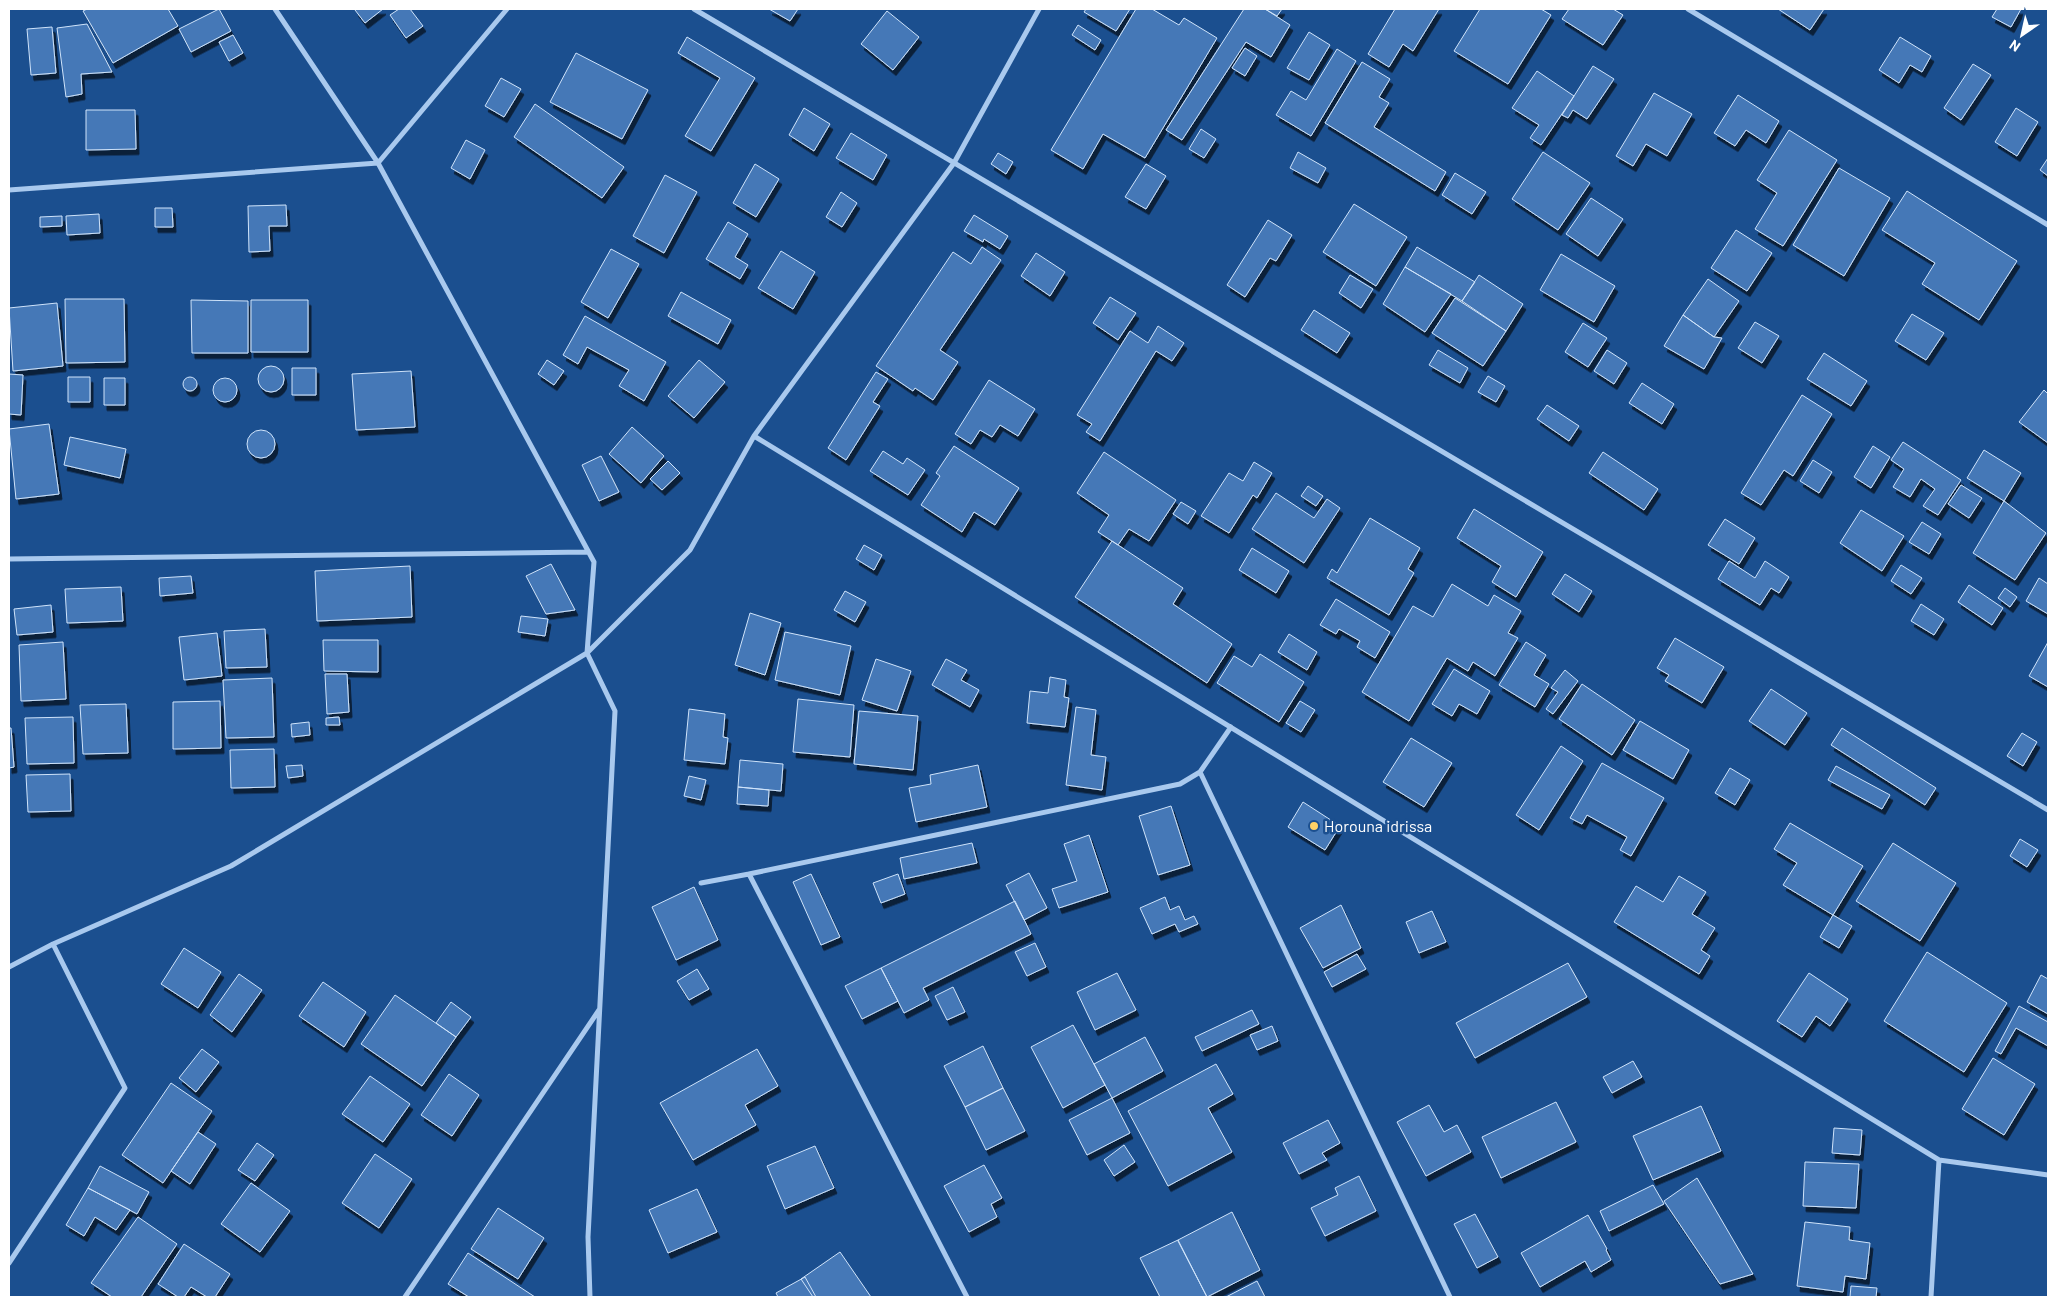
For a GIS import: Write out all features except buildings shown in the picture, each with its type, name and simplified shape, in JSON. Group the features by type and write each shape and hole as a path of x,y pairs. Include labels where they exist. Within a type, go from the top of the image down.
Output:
{"street":[{"path":"275,9 378,163 594,562 587,653 615,711 588,1237 590,1297"},
{"path":"9,190 378,163 507,9"},
{"path":"694,9 2048,810"},
{"path":"9,967 53,944 231,866 587,653 690,550 754,436 954,163 1039,9"},
{"path":"1688,9 2048,225"},
{"path":"754,436 1939,1160 2048,1175"},
{"path":"9,559 588,552"},
{"path":"701,883 1180,784 1200,772 1231,727"},
{"path":"1200,772 1450,1297"},
{"path":"749,874 967,1297"},
{"path":"9,1263 125,1088 53,944"},
{"path":"405,1297 600,1009"},
{"path":"1930,1297 1939,1160"}],"place":[{"name":"Horouna idrissa","path":"1314,826"}]}
